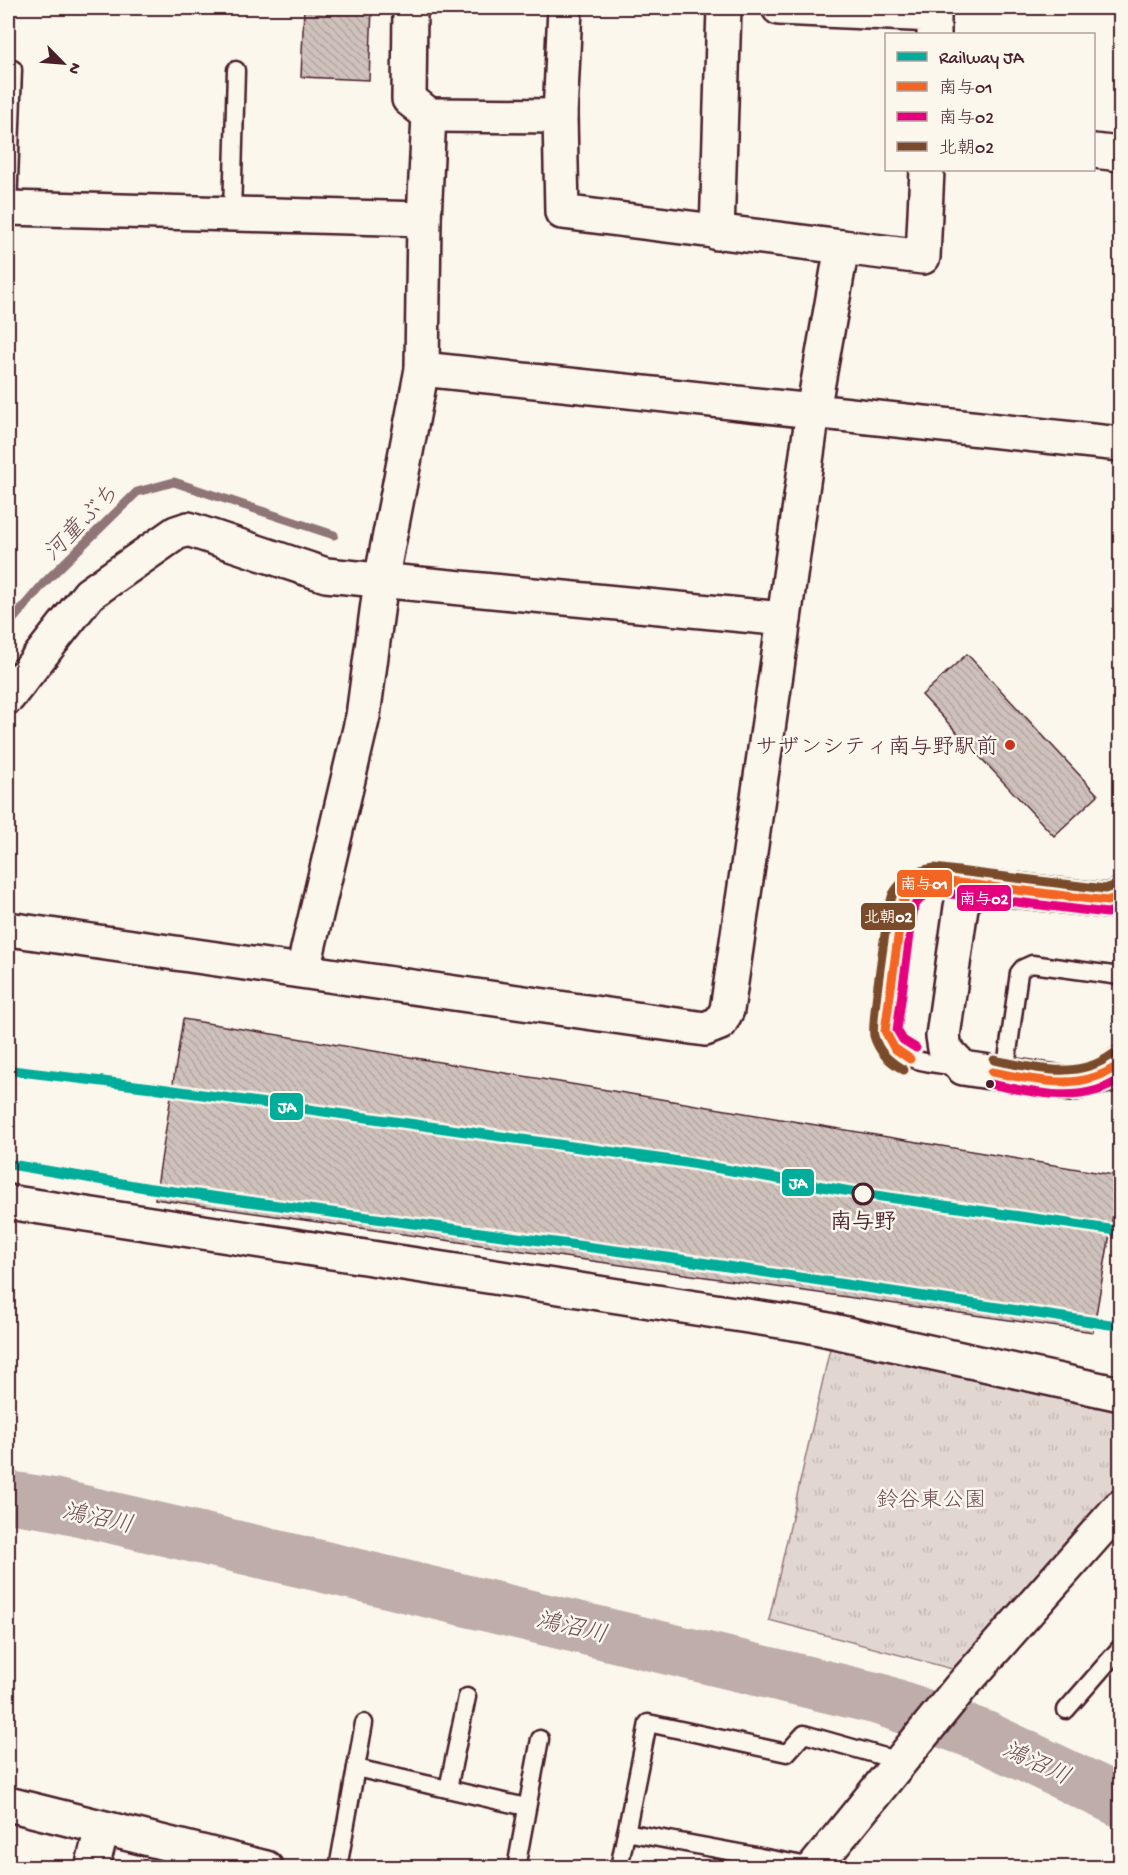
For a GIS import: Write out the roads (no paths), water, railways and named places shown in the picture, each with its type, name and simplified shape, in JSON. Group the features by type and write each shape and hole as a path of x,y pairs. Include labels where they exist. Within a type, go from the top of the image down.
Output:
{"street":[{"path":"410,8 409,99 429,115 560,116"},
{"path":"565,8 560,116 562,212 923,257 927,171"},
{"path":"717,233 723,8"},
{"path":"778,8 934,15 934,33"},
{"path":"303,970 363,716 381,581 422,369 424,219 429,115"},
{"path":"1095,150 1120,154"},
{"path":"8,208 424,219"},
{"path":"8,929 705,1029 720,1023 728,1010 813,411 842,247"},
{"path":"422,369 1120,444"},
{"path":"8,697 89,594 176,533 188,529 326,575 784,620"},
{"path":"1116,902 988,887 974,891 965,898 961,908 945,1024 945,1049 963,1068 1070,1084 1109,1075 1120,1064"},
{"path":"8,1202 806,1325 1120,1394"},
{"path":"820,1866 905,1754 960,1688 1120,1507"},
{"path":"8,1804 266,1868"},
{"path":"92,1868 102,1828"}],"lane":[{"path":"8,208 13,69"},
{"path":"232,214 236,70"},
{"path":"963,1068 904,1056 888,1043 885,1031 903,901 912,888 923,881 934,880 988,887"},
{"path":"1005,1074 1019,973 1023,968 1032,964 1120,976"},
{"path":"1066,1710 1120,1648"},
{"path":"448,1789 467,1697"},
{"path":"338,1868 364,1723"},
{"path":"619,1868 648,1724 787,1753 804,1734 905,1754"},
{"path":"516,1868 540,1739"},
{"path":"357,1768 526,1807"},
{"path":"626,1832 820,1866"}],"waterway":[{"name":"河童ぶち","path":"8,625 44,583 137,492 174,482 334,535"},
{"name":"鴻沼川","path":"8,1497 53,1504 879,1699 983,1736 1120,1801"}],"rail line":[{"name":"JA","path":"8,1070 156,1088 683,1162 865,1194 1120,1231"},
{"name":"JA","path":"8,1164 148,1188 671,1258 1120,1326"}],"place":[{"name":"サザンシティ南与野駅前","path":"1010,745"},
{"name":"南与野","path":"863,1194"}],"park label":[{"name":"鈴谷東公園","path":"931,1498"}]}
